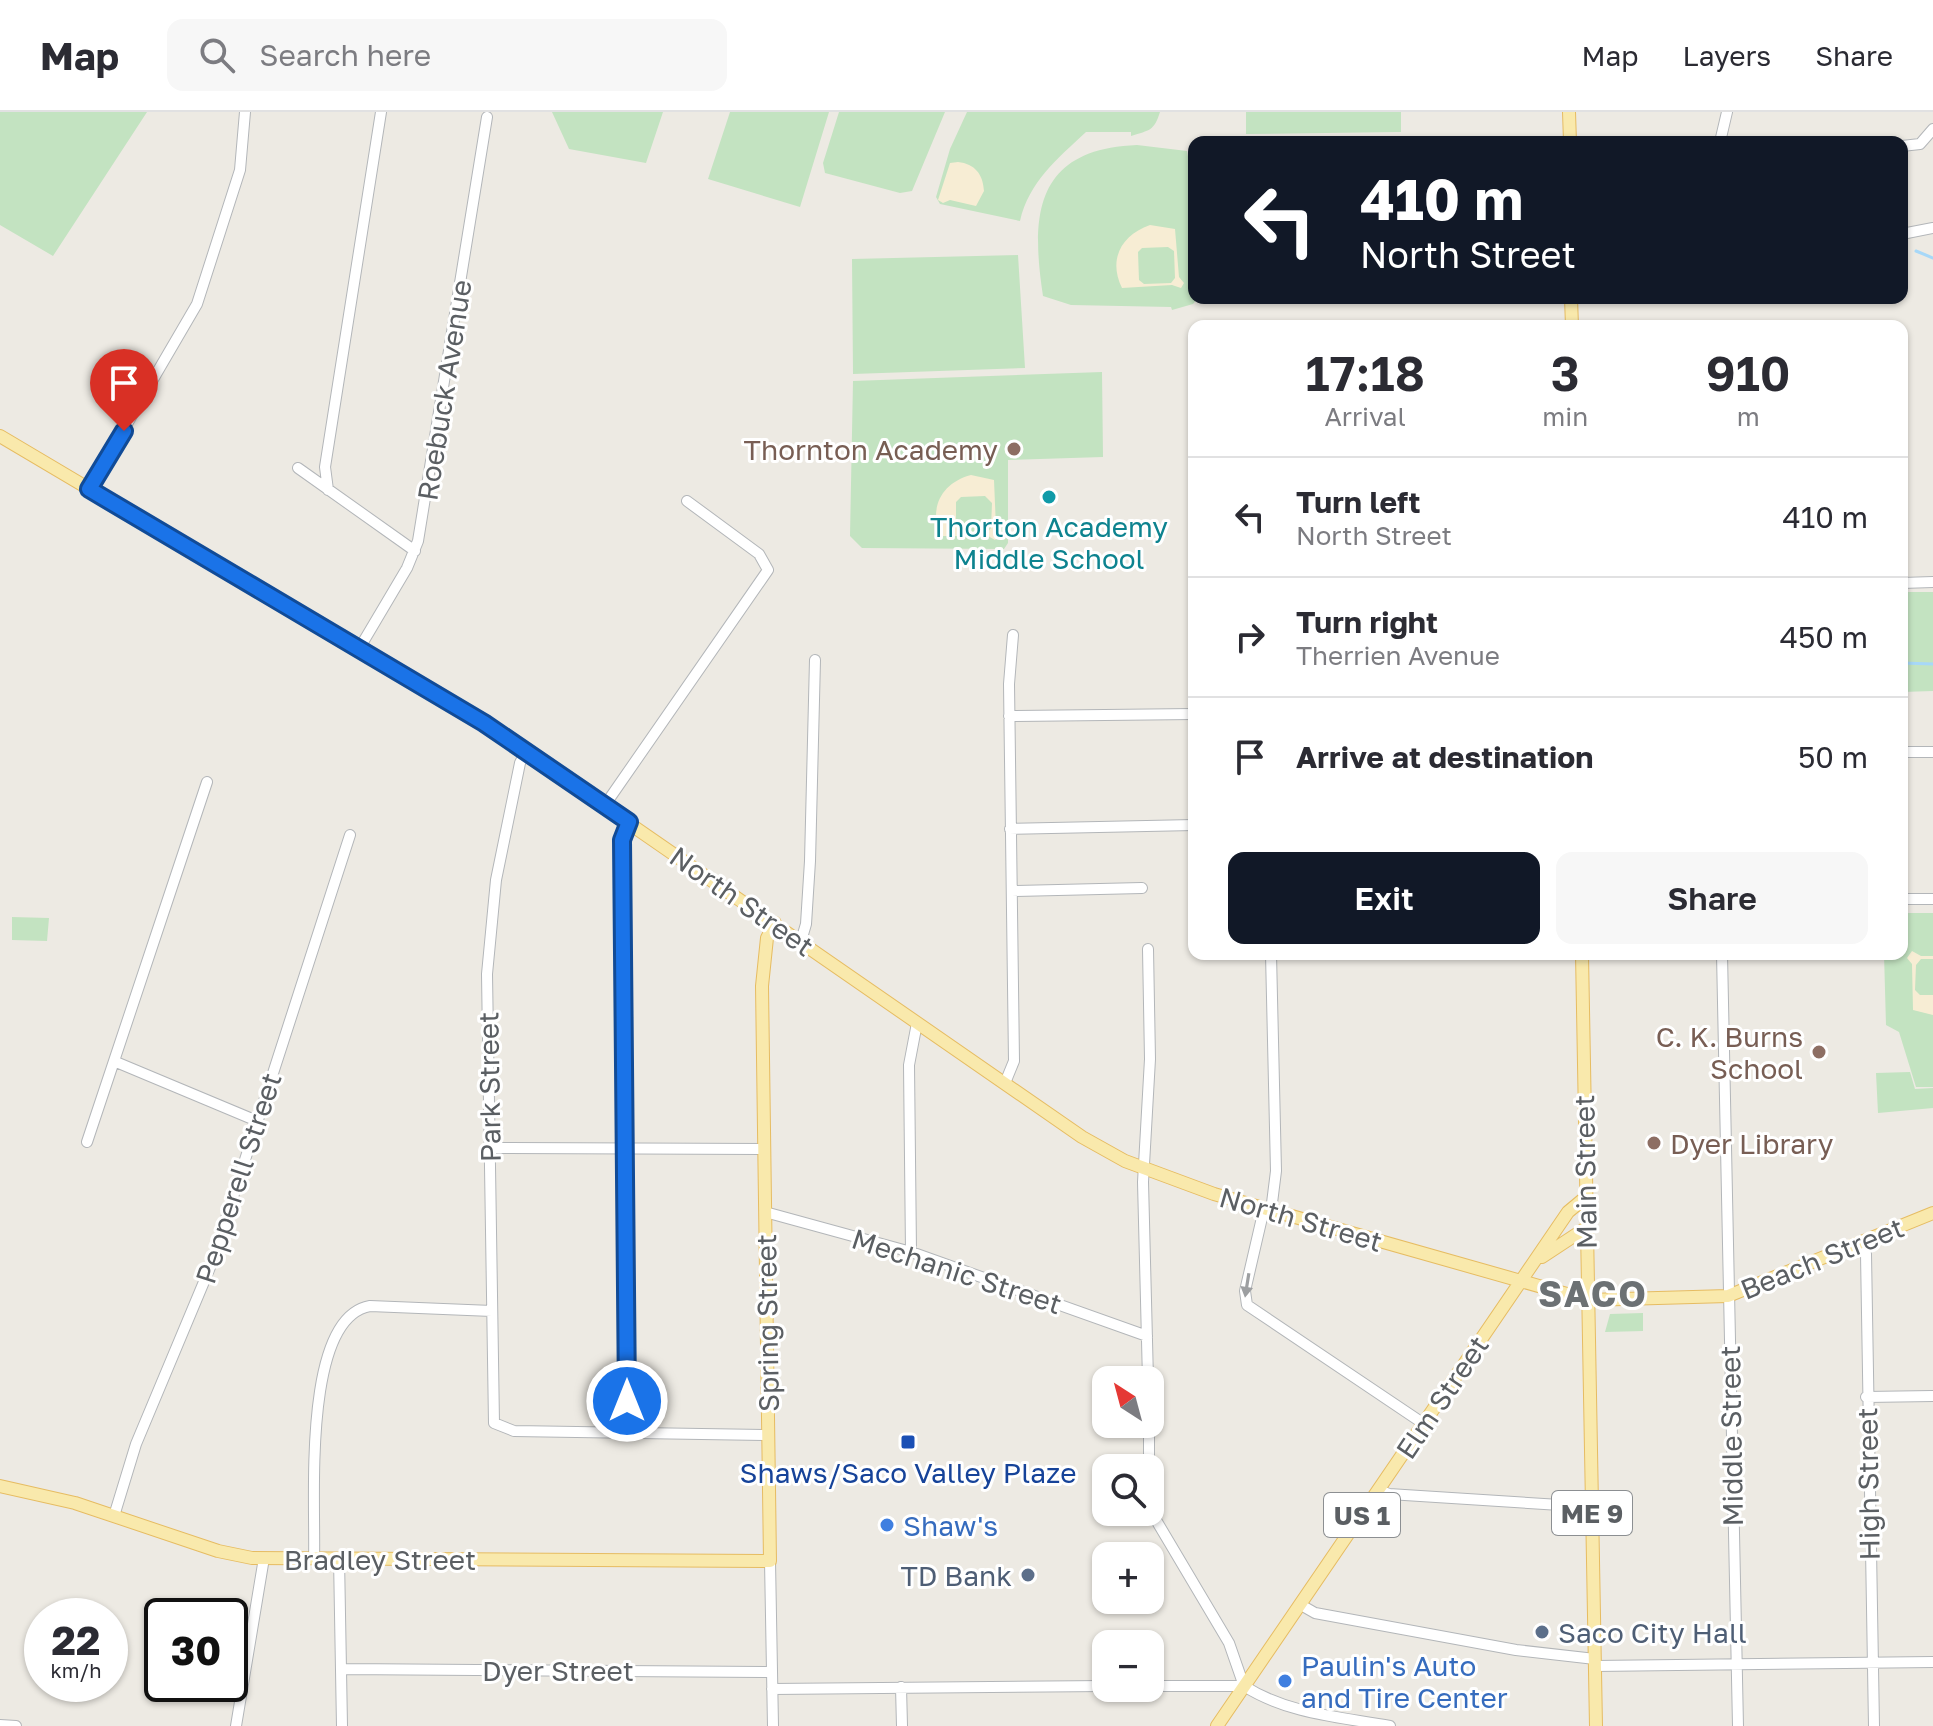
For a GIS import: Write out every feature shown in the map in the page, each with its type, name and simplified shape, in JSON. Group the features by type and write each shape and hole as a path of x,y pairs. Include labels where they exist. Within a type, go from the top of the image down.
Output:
{"main road":[{"path":"1569,112 1570,136"},
{"name":"North Street","path":"0,436 526,751 1097,1146 1143,1169 1268,1210 1521,1281"},
{"name":"Spring Street","path":"770,1561 763,969 767,938 775,923"},
{"name":"Main Street","path":"1582,960 1596,1726"},
{"name":"Elm Street","path":"1217,1726 1530,1266 1573,1206 1586,1197"},
{"name":"Beach Street","path":"1521,1281 1588,1300 1728,1296 1933,1213"},
{"name":"Elm Street","path":"1530,1266 1586,1228"},
{"name":"Bradley Street","path":"0,1486 114,1516 218,1551 264,1558 770,1561"}],"street":[{"path":"89,489 192,315 240,170 245,112"},
{"path":"328,490 325,467 381,112"},
{"path":"1721,136 1727,112"},
{"name":"Roebuck Avenue","path":"359,649 415,551 487,117"},
{"path":"1908,145 1920,144 1933,129"},
{"path":"1908,233 1933,228"},
{"path":"298,468 415,551"},
{"path":"605,805 768,570 759,554 687,501"},
{"path":"1908,583 1933,582"},
{"path":"1005,1083 1014,1061 1009,716 1013,635"},
{"path":"801,941 806,924 810,861 815,660"},
{"path":"1009,716 1188,714"},
{"name":"Park Street","path":"526,751 520,763 498,867 489,933 492,1409 496,1426 514,1431 628,1433"},
{"path":"1908,752 1933,752"},
{"path":"87,1142 207,782"},
{"path":"629,822 622,840 621,869 628,1433 768,1435"},
{"path":"1010,829 1188,825"},
{"name":"Pepperell Street","path":"114,1516 136,1444 211,1265 350,835"},
{"path":"1012,891 1142,888"},
{"path":"1908,899 1933,899"},
{"path":"1148,949 1150,1089 1143,1169 1148,1366"},
{"path":"1271,960 1276,1171 1245,1291 1247,1305 1424,1424"},
{"name":"Middle Street","path":"1722,960 1738,1726"},
{"path":"911,1252 909,1079 910,1051 917,1023"},
{"path":"116,1062 257,1121"},
{"path":"491,1148 763,1149"},
{"name":"Mechanic Street","path":"765,1212 911,1252 1147,1336"},
{"name":"High Street","path":"1863,1241 1866,1254 1866,1397 1874,1726"},
{"path":"314,1559 316,1403 329,1355 347,1319 355,1311 370,1306 492,1311"},
{"path":"1866,1397 1933,1396"},
{"path":"1379,1490 1389,1494 1592,1507"},
{"path":"1160,1526 1229,1643 1244,1686"},
{"path":"236,1726 264,1558"},
{"path":"339,1558 342,1726"},
{"name":"Spring Street","path":"770,1561 773,1726"},
{"path":"1301,1605 1315,1613 1595,1663 1737,1667 1933,1662"},
{"name":"Dyer Street","path":"343,1669 772,1672"},
{"path":"772,1689 1092,1686"},
{"path":"1164,1686 1244,1686 1265,1699 1290,1708 1390,1726"},
{"path":"901,1687 902,1726"},
{"path":"0,1725 16,1726"}],"green space":[{"path":"0,112 147,112 53,256 0,225"},
{"path":"552,112 663,112 646,163 569,149"},
{"path":"730,112 829,112 800,207 708,179"},
{"path":"839,112 945,112 912,191 900,193 825,173 823,163"},
{"path":"967,112 1160,112 1150,129 1131,136 1131,132 1086,132 1037,183 1020,221 940,204 936,197 950,149"},
{"path":"1246,112 1401,112 1401,132 1246,134"},
{"path":"1137,145 1187,151 1188,304 1193,304 1172,310 1171,307 1071,305 1043,296 1038,238 1048,190 1060,172 1078,158 1104,149"},
{"path":"1018,255 1025,368 853,374 852,259"},
{"path":"1102,372 1103,457 1008,460 1008,543 1004,549 862,548 850,536 853,381"},
{"path":"1908,592 1933,592 1933,691 1908,692"},
{"path":"1908,913 1933,913 1933,1087 1916,1087 1899,1032 1886,1025 1884,960 1908,960"},
{"path":"12,917 49,918 47,941 12,940"},
{"path":"1910,1072 1915,1089 1933,1088 1933,1108 1878,1113 1876,1073"},
{"path":"1643,1313 1643,1331 1605,1332 1610,1314"}],"sand":[{"path":"958,162 977,171 982,180 984,191 976,206 938,200 950,163"},
{"path":"1150,225 1175,229 1179,277 1184,283 1181,288 1172,285 1122,288 1116,268 1117,258 1125,242","holes":["1168,247 1174,251 1175,278 1171,283 1144,284 1139,280 1138,252 1142,248"]},
{"path":"971,475 994,480 996,528 1000,534 995,540 988,536 940,536 936,516 940,498 945,490","holes":["985,496 992,503 991,528 987,533 962,533 956,526 956,502 961,497"]},
{"path":"1912,951 1921,956 1933,956 1933,959 1921,959 1916,965 1915,990 1920,995 1933,995 1933,1015 1913,1010 1912,964 1908,957"}],"waterway":[{"path":"1916,251 1933,258"},
{"path":"1908,663 1933,664"}],"place":[{"name":"Thornton Academy","path":"1014,449"},
{"name":"Thorton Academy Middle School","path":"1049,497"},
{"name":"C. K. Burns School","path":"1819,1052"},
{"name":"Dyer Library","path":"1654,1143"},
{"name":"Shaws/Saco Valley Plaze","path":"908,1442"},
{"name":"Shaw's","path":"887,1525"},
{"name":"TD Bank","path":"1028,1575"},
{"name":"Saco City Hall","path":"1542,1632"},
{"name":"Paulin's Auto and Tire Center","path":"1285,1681"}],"district":[{"name":"SACO","path":"1593,1293"}],"route":[{"path":"124,431 89,489 423,685 629,822 622,840 620,956 627,1401"}]}
